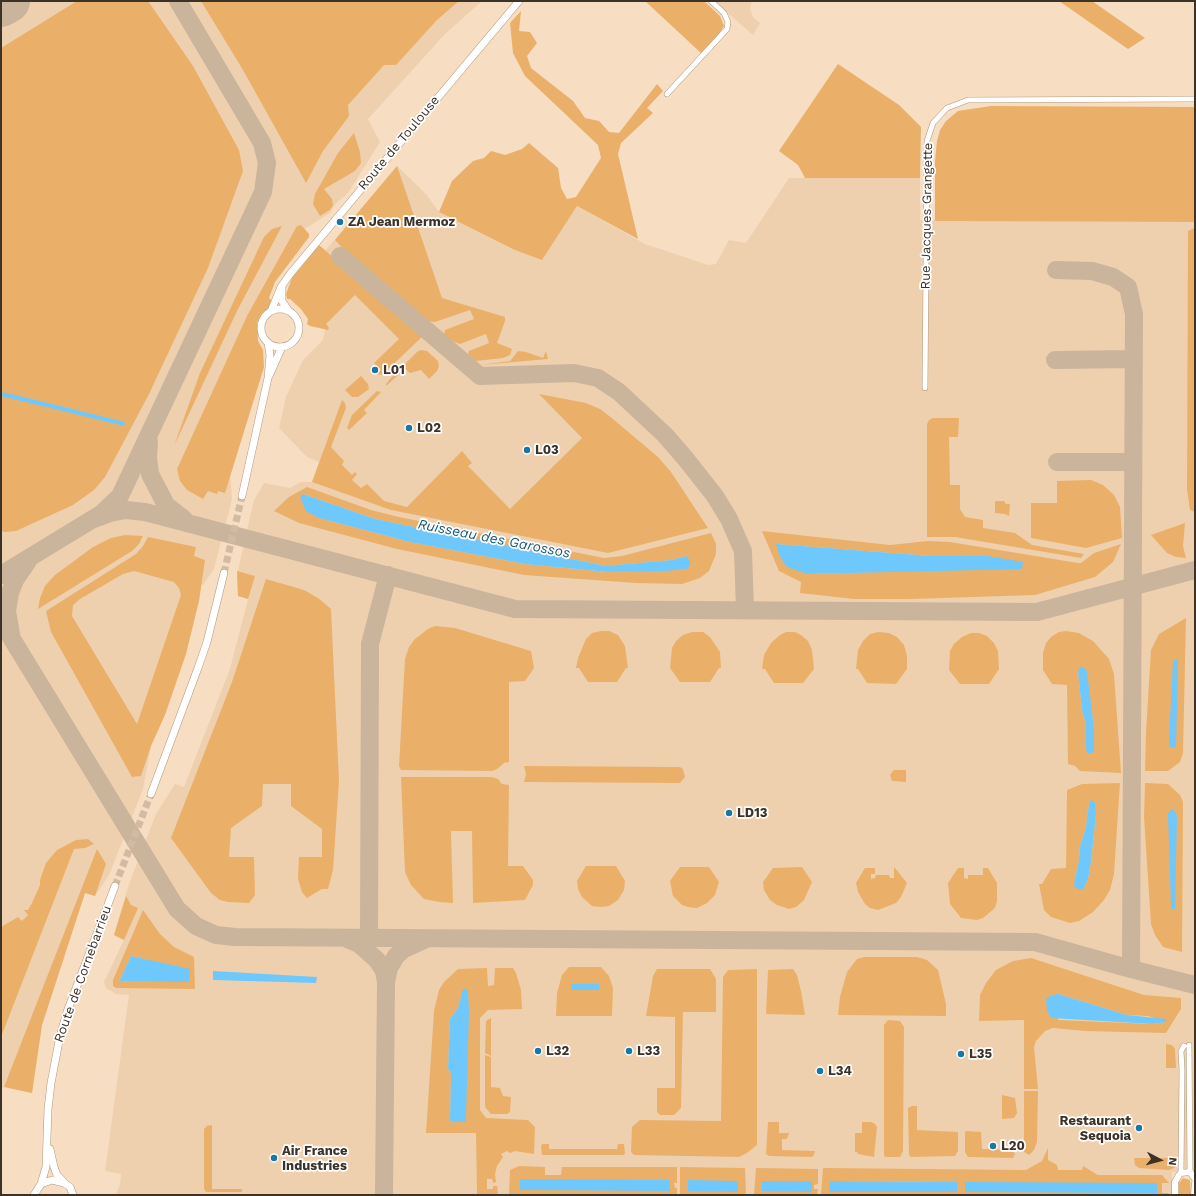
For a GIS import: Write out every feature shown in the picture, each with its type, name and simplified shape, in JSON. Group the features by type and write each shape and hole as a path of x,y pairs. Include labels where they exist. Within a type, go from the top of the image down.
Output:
{"main road":[{"name":"Route de Toulouse","path":"271,311 282,287 312,247 519,1"},
{"path":"268,343 282,347 292,343 296,339 299,329 296,318 282,301 282,287"},
{"path":"242,496 268,378 270,355 268,343 262,334 261,324 266,314 271,311 279,309 288,310"},
{"path":"268,378 282,347"},
{"path":"151,794 207,642 224,573"},
{"name":"Route de Cornebarrieu","path":"34,1195 41,1184 46,1168 51,1083 60,1036 67,1012 115,886"},
{"name":"Route de Cornebarrieu","path":"48,1134 54,1167 57,1175 74,1194"},
{"path":"41,1184 52,1180 64,1183"}],"street":[{"path":"667,94 727,29 728,22 724,12 711,1"},
{"name":"Rue Jacques Grangette","path":"925,388 927,141 933,123 947,108 968,100 1195,99"},
{"path":"1181,1173 1182,1070 1180,1051 1187,1046 1190,1070 1190,1172 1195,1179"},
{"path":"1174,1194 1176,1178 1181,1173 1190,1172"},
{"path":"1194,1195 1195,1183"}],"shaded area":[{"path":"1,1 482,1 445,34 368,119 380,142 348,193 336,203 330,213 295,235 249,316 230,473 232,499 214,569 203,585 195,583 151,746 143,789 109,875 95,896 85,893 42,1025 32,1093 4,1087 1,1089"},
{"path":"77,1 148,1 193,66 239,150 243,171 208,268 149,394 105,477 94,490 73,505 16,531 5,532 1,531 1,48"},
{"path":"201,1 459,1 437,20 396,65 384,65 348,105 349,116 323,151 306,183 243,70"},
{"path":"645,1 704,1 720,16 724,26 718,36 701,53"},
{"path":"714,1 752,1 750,9 753,17 760,23 753,35"},
{"path":"1059,1 1092,1 1145,38 1128,49"},
{"path":"521,11 519,31 530,32 537,43 527,56 531,68 573,101 585,118 599,121 609,132 619,133 657,84 663,91 647,108 653,113 621,143 618,154 638,239 577,206 542,260 515,250 439,212 452,181 473,161 484,158 491,151 505,155 522,149 529,143 558,168 561,188 567,199 576,197 601,158 598,145 525,76 513,53 510,23"},
{"path":"838,64 899,105 921,127 920,178 805,178 798,165 779,151"},
{"path":"991,106 1195,107 1195,222 935,221 935,161 937,141 940,130 946,121 958,111"},
{"path":"354,133 360,152 361,163 355,171 324,189 332,199 333,205 330,210 320,216 313,204 315,194 338,153"},
{"path":"397,166 426,194 439,212 577,206 645,244 708,265 716,264 729,240 746,243 789,178 920,178 920,220 1195,222 1195,1171 1172,1172 1172,1195 116,1195 120,1184 121,1174 105,1171 129,995 116,994 106,988 104,982 124,940 114,935 129,884 156,814 175,784 184,787 230,669 248,599 238,596 237,575 254,500 264,483 290,488 300,482 312,482 319,462 307,457 279,428 286,397 303,360 322,341 325,332 323,321 325,251"},
{"path":"397,166 442,298 505,317 497,343 512,349 510,355 503,358 476,361 468,354 469,351 489,343 486,334 460,344 452,341 444,335 445,330 474,319 470,310 435,322 427,321 349,255 335,240"},
{"path":"301,225 309,234 309,237 275,282 269,298 273,302 257,322 258,341 263,350 264,367 225,493 218,491 217,494 208,491 203,499 187,490 180,481 177,469 247,316 297,226"},
{"path":"282,226 237,311 174,446 200,373 264,237 272,229"},
{"path":"1195,228 1195,512 1190,510 1187,489 1188,231"},
{"path":"319,245 423,336 382,375 376,374 381,370 374,363 399,339 355,295 326,324 329,328 328,330 307,324 308,319 301,309 290,299 287,299 286,294 292,278"},
{"path":"418,351 427,351 438,361 439,366 437,371 429,379 421,370 410,373 405,369 386,386 391,378"},
{"path":"518,351 543,358 546,351 548,359 480,365 510,361"},
{"path":"361,376 368,384 369,389 358,397 352,397 345,390"},
{"path":"377,391 381,392 364,410 367,413 349,430 347,428 352,415"},
{"path":"539,394 586,403 600,409 613,419 658,457 671,472 708,528 608,553 391,510 312,482 342,400 345,403 346,408 331,447 344,461 342,465 352,475 355,472 357,474 352,480 361,488 367,484 384,501 407,507 462,451 472,463 468,466 510,509 582,438"},
{"path":"933,418 959,418 958,437 949,437 950,485 960,485 960,509 965,517 983,520 983,528 1015,533 1032,545 1084,554 1081,558 955,537 927,537 927,424 929,420"},
{"path":"1091,480 1103,485 1114,495 1120,507 1122,538 1086,548 1031,538 1031,503 1057,503 1057,481"},
{"path":"307,487 371,510 399,517 604,558 622,556 711,533 716,544 716,554 709,571 700,578 682,584 636,583 524,575 397,549 299,523 274,511 289,497","holes":["303,494 375,519 606,566 672,560 686,556 686,569 608,572 525,564 410,542 319,518"]},
{"path":"995,501 1004,501 1006,504 1010,504 1009,516 995,513"},
{"path":"1185,523 1183,546 1186,558 1176,557 1167,553 1151,535"},
{"path":"762,531 890,545 928,541 950,542 1078,563 1081,563 1094,553 1121,544 1113,562 1095,577 1035,595 911,599 854,599 800,593 801,582 779,571","holes":["776,544 931,556 988,556 876,572 807,574"]},
{"path":"125,535 143,536 139,544 132,551 38,609 40,598 45,586 55,575 93,547 111,538"},
{"path":"148,537 196,547 194,556 205,560 199,601 186,654 165,715 151,746 141,776 132,777 51,632 46,611 136,554","holes":["134,571 174,582 179,588 181,595 137,724 72,616 73,605 80,599 123,574"]},
{"path":"237,571 255,576 248,599 238,596"},
{"path":"266,579 304,590 318,598 331,609 339,781 333,870 328,889 322,889 307,898 302,892 298,879 299,857 322,857 322,829 291,806 291,784 263,784 262,806 231,828 229,857 254,857 255,895 249,903 228,902 220,900 211,893 171,838 232,682"},
{"path":"1186,618 1183,753 1180,762 1168,771 1145,771 1151,650 1159,634"},
{"path":"435,626 455,628 531,651 534,668 525,681 509,682 509,762 504,763 497,769 492,771 401,770 399,766 405,659 409,647 415,639 428,629"},
{"path":"609,631 618,635 625,646 628,668 626,668 617,682 588,682 579,668 576,668 578,658 586,639 592,633"},
{"path":"1066,631 1079,633 1093,641 1109,659 1114,674 1121,773 1080,771 1075,766 1068,764 1067,685 1052,684 1043,670 1043,653 1046,643 1051,637 1059,632","holes":["1078,671 1091,709 1094,728 1086,749 1086,724 1082,710"]},
{"path":"692,632 703,632 710,637 720,652 721,668 719,668 710,682 680,682 670,668 672,648 676,641 683,635"},
{"path":"786,632 795,632 801,635 808,641 812,650 814,669 803,683 774,683 765,669 762,669 764,655 771,643"},
{"path":"878,632 889,633 897,637 904,645 907,656 907,669 896,684 867,683 858,669 856,669 858,650 863,641 870,634"},
{"path":"971,633 979,633 987,636 994,643 998,651 999,669 989,684 960,684 949,670 950,651 954,644 962,637"},
{"path":"524,766 680,767 683,769 685,777 680,783 524,782 526,774"},
{"path":"894,770 906,770 906,782 892,781 890,775"},
{"path":"401,777 492,777 498,779 502,784 509,785 508,866 523,866 533,880 533,885 525,900 473,903 472,831 451,831 453,903 424,899 411,885 405,872"},
{"path":"1120,783 1114,874 1110,890 1104,900 1093,912 1079,921 1070,923 1051,917 1044,910 1039,884 1042,884 1051,869 1066,868 1067,790 1082,784","holes":["1089,804 1096,814 1091,861 1088,879 1084,888 1075,879 1080,847 1086,827"]},
{"path":"1145,783 1168,784 1180,795 1183,802 1182,952 1163,947 1155,935 1151,924 1144,817"},
{"path":"88,839 94,844 85,848 74,849 1,1037 1,927 18,917 22,921 28,915 24,910 28,910 32,903 40,885 40,880 46,863 57,850 76,840"},
{"path":"97,849 106,864 95,896 85,893 42,1025 32,1093 4,1087"},
{"path":"586,866 616,866 625,881 624,890 618,900 609,906 601,907 592,906 582,897 578,889 577,881"},
{"path":"680,867 709,867 719,882 715,895 707,903 697,908 688,907 682,905 673,896 670,881"},
{"path":"802,867 812,882 804,900 796,907 789,909 777,905 770,900 764,890 763,882 773,868"},
{"path":"865,868 875,868 875,874 871,874 871,879 875,878 876,875 889,875 890,878 894,878 895,868 907,883 901,897 896,903 878,910 870,908 865,904 858,892 856,883"},
{"path":"958,868 964,868 964,878 968,879 968,875 983,875 983,868 988,868 997,883 997,901 995,908 983,918 977,920 961,918 950,904 948,883"},
{"path":"126,896 131,905 138,908 124,940 114,935"},
{"path":"143,910 160,934 174,947 194,957 195,989 116,988 113,986 113,980","holes":["131,956 168,965 129,981 119,982"]},
{"path":"864,957 917,957 927,960 938,970 946,1004 946,1016 838,1015 840,997 847,972 857,959"},
{"path":"1031,958 1144,995 1181,998 1181,1009 1166,1033 1085,1031 1053,1028 1045,1031 1036,1041 1034,1047 1038,1089 1024,1089 1024,1020 979,1021 980,995 986,983 996,970 1013,961","holes":["1058,994 1127,1015 1148,1016 1166,1022 1153,1024 1058,1020"]},
{"path":"569,967 601,967 609,976 613,988 612,1016 556,1016 557,993 562,975","holes":["571,984 598,984 599,990 571,990"]},
{"path":"487,968 488,986 494,985 495,968 513,968 521,990 522,1009 488,1010 480,1018 480,1110 486,1118 528,1120 535,1127 534,1154 515,1151 510,1153 507,1151 501,1154 503,1157 497,1166 495,1174 496,1182 493,1183 492,1179 487,1179 487,1189 493,1189 493,1186 497,1186 498,1195 477,1195 476,1133 426,1133 434,1011 439,990 444,982 458,969","holes":["462,992 450,1121 451,1073 448,1069 450,1019 458,1008"]},
{"path":"657,969 710,969 716,979 716,1012 683,1012 681,1108 674,1115 660,1115 657,1112 657,1088 675,1088 675,1017 646,1016 653,976"},
{"path":"757,969 757,1145 739,1157 634,1155 631,1152 632,1127 640,1120 721,1121 723,977 728,970"},
{"path":"793,969 797,975 805,1015 766,1014 768,970"},
{"path":"491,1018 491,1056 485,1053 486,1021"},
{"path":"888,1020 900,1021 904,1027 903,1151 900,1157 885,1157 884,1155 884,1025"},
{"path":"1166,1044 1172,1045 1175,1049 1176,1068 1166,1068"},
{"path":"485,1055 491,1057 491,1087 500,1088 503,1096 511,1097 510,1112 507,1114 491,1114 485,1107"},
{"path":"1024,1091 1038,1091 1037,1142 1034,1150 1029,1155 1024,1152"},
{"path":"1002,1095 1015,1098 1017,1113 1014,1118 1002,1119"},
{"path":"917,1106 917,1130 958,1132 958,1151 955,1156 911,1157 909,1155 908,1108"},
{"path":"768,1122 779,1122 779,1133 789,1133 787,1139 782,1139 782,1150 815,1151 814,1155 812,1157 769,1156 766,1154"},
{"path":"862,1122 871,1122 877,1127 874,1157 855,1152 855,1133 862,1133"},
{"path":"212,1125 212,1189 242,1189 242,1192 206,1192 204,1189 204,1129 207,1126"},
{"path":"965,1132 981,1132 982,1149 1012,1150 1015,1154 1013,1158 968,1157 965,1152"},
{"path":"549,1144 549,1149 617,1149 618,1144 624,1144 625,1154 542,1155 541,1145"},
{"path":"1048,1148 1048,1160 1057,1165 1058,1170 1082,1170 1083,1166 1098,1175 1162,1175 1169,1183 1162,1183 1162,1193 1169,1193 1167,1195 821,1195 823,1168 1026,1170 1042,1161","holes":["830,1181 957,1182 957,1192 830,1192"]},
{"path":"1134,1158 1169,1158 1169,1161 1179,1161 1174,1168 1169,1170 1139,1168 1135,1165"},
{"path":"519,1166 545,1167 545,1175 561,1175 562,1167 677,1167 677,1183 674,1183 675,1188 677,1188 677,1195 509,1195 510,1170"},
{"path":"680,1167 745,1168 746,1195 680,1195"},
{"path":"756,1168 818,1169 818,1184 814,1185 814,1189 818,1189 817,1195 754,1195","holes":["762,1181 812,1191 762,1191"]},
{"path":"1183,1178 1190,1180 1191,1195 1179,1195 1179,1183"}],"water":[{"path":"3,392 125,422 124,426 1,396"},
{"path":"303,494 375,519 606,566 672,560 686,556 690,560 690,566 686,569 665,571 608,572 525,564 410,542 319,518 306,511 300,497"},
{"path":"776,544 931,556 988,556 1023,562 1022,569 807,574 787,567 780,557"},
{"path":"1175,659 1178,660 1176,747 1173,748 1169,746 1169,740 1173,662"},
{"path":"1081,667 1085,668 1087,672 1094,728 1094,752 1088,754 1086,749 1086,724 1082,710 1078,671"},
{"path":"1091,800 1095,802 1096,814 1091,861 1088,879 1084,888 1079,890 1074,886 1080,847 1086,827 1089,804"},
{"path":"1172,809 1176,812 1177,819 1175,909 1172,909 1171,904 1168,813"},
{"path":"131,956 190,969 189,982 119,982"},
{"path":"213,971 317,977 316,983 213,980"},
{"path":"571,984 599,984 599,990 571,990"},
{"path":"465,988 468,990 469,1012 466,1122 450,1121 451,1073 448,1069 450,1019 458,1008 462,992"},
{"path":"1058,994 1127,1015 1166,1019 1166,1022 1153,1024 1051,1018 1047,1010 1046,999 1050,996"},
{"path":"520,1179 670,1180 670,1191 520,1190"},
{"path":"688,1180 738,1181 738,1192 688,1191"},
{"path":"762,1181 812,1181 812,1192 762,1191"},
{"path":"830,1181 957,1182 957,1192 829,1192"},
{"path":"965,1182 1157,1183 1157,1193 965,1192"}],"taxiway":[{"path":"1,575 101,514 120,496 263,192 267,163 262,143 178,1"},
{"path":"340,256 480,376 574,373 598,378 619,392 665,435 685,458 715,496 729,519 743,551 745,610"},
{"path":"1056,270 1092,271 1113,277 1128,287 1134,314 1131,969"},
{"path":"1055,360 1133,359"},
{"path":"149,442 148,457 150,474 166,505 184,519"},
{"path":"1057,462 1133,462"},
{"path":"91,520 110,513 126,510 145,512 515,609 1037,612 1195,570"},
{"path":"11,634 7,611 10,593 15,580 28,561"},
{"path":"369,938 370,644 388,575"},
{"path":"1,621 177,909 196,926 216,935 235,937 1035,942 1195,985"},
{"path":"347,939 359,944 377,960 384,971 386,982"},
{"path":"384,1195 386,982 389,968 396,956 404,949 424,940"}],"runway":[{"path":"1,5 8,1"}],"tunnel":[{"path":"224,573 242,496"},
{"path":"115,886 151,794"}],"place":[{"name":"ZA Jean Mermoz","path":"340,222"},
{"name":"L01","path":"375,370"},
{"name":"L02","path":"409,428"},
{"name":"L03","path":"527,450"},
{"name":"LD13","path":"729,813"},
{"name":"L32","path":"538,1051"},
{"name":"L33","path":"629,1051"},
{"name":"L35","path":"961,1054"},
{"name":"L34","path":"820,1071"},
{"name":"Restaurant Sequoia","path":"1139,1128"},
{"name":"L20","path":"993,1146"},
{"name":"Air France Industries","path":"274,1158"}],"water label":[{"name":"Ruisseau des Garossos","path":"494,539"}]}
